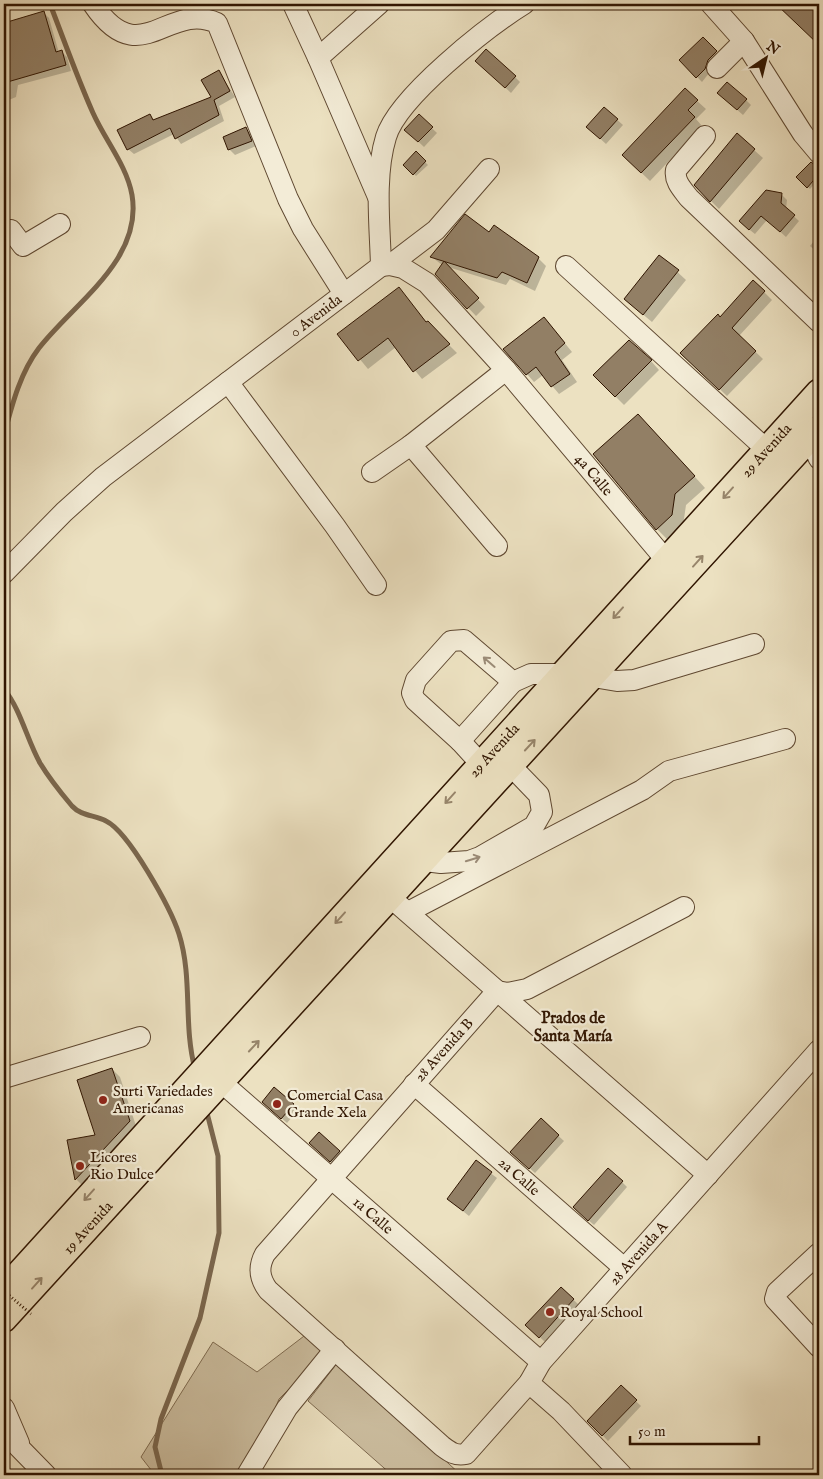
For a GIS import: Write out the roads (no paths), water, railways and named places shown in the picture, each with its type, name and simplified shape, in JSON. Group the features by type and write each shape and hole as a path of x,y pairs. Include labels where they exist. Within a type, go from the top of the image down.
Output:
{"main road":[{"name":"29 Avenida","path":"168,1107 212,1076 400,905 425,860 593,677 674,571 776,458 819,392"},
{"name":"29 Avenida","path":"776,458 816,442"},
{"name":"29 Avenida","path":"172,1136 212,1076 481,764 563,674 674,571"},
{"name":"19 Avenida","path":"4,1291 168,1107"},
{"name":"19 Avenida","path":"4,1319 172,1136"}],"street":[{"path":"93,4 114,26 124,31 136,29 187,9 203,12 217,23 288,198 303,229 344,294"},
{"path":"293,4 379,201"},
{"path":"318,58 379,4"},
{"path":"385,266 379,201 386,138 397,115 466,47 524,4"},
{"path":"711,4 744,41 803,134 819,153"},
{"path":"717,68 744,41"},
{"path":"705,136 676,170 675,176 680,187 689,198 819,322"},
{"name":"0 Avenida","path":"4,573 97,482 344,294 436,230 489,170"},
{"path":"4,234 11,230 23,246 60,224"},
{"name":"4a Calle","path":"385,266 415,274 427,283 506,370 674,571"},
{"path":"566,266 776,458"},
{"path":"372,472 411,445 506,370"},
{"path":"228,382 335,526 376,585"},
{"path":"411,445 497,546"},
{"path":"481,764 460,741 415,700 412,693 416,680 451,641 464,640 513,682"},
{"path":"593,677 617,681 634,680 754,644"},
{"path":"460,741 513,682 531,674 563,674"},
{"path":"708,1175 400,905 642,790 669,771 785,739"},
{"path":"425,860 441,863 469,861 480,857 534,826 540,819 542,812 540,795 511,766"},
{"path":"497,990 508,993 527,989 684,907"},
{"name":"28 Avenida B","path":"336,1349 268,1290 260,1277 260,1269 265,1254 497,990"},
{"path":"4,1078 140,1037"},
{"name":"28 Avenida A","path":"336,1349 442,1446 450,1452 459,1455 466,1454 529,1383 541,1362 819,1050"},
{"name":"1a Calle","path":"212,1076 541,1362"},
{"name":"2a Calle","path":"414,1084 624,1268"},
{"path":"819,1253 777,1292 775,1299 819,1346"},
{"path":"247,1475 287,1408 336,1349"},
{"path":"529,1383 568,1418 622,1475"},
{"path":"4,1408 22,1450"},
{"path":"4,1432 43,1474"}],"waterway":[{"path":"4,435 17,390 32,358 53,331 103,279 117,260 127,240 133,218 132,195 121,163 93,113 50,4"},
{"path":"4,689 15,706 35,754 55,785 72,806 84,814 106,821 126,840 148,872 175,922 186,967 189,1036 195,1069"},
{"path":"162,1475 155,1447 161,1419 200,1318 219,1233 218,1156 206,1109"}],"place":[{"name":"Surti Variedades Americanas","path":"103,1100"},
{"name":"Comercial Casa Grande Xela","path":"277,1104"},
{"name":"Licores Rio Dulce","path":"80,1166"},
{"name":"Royal School","path":"550,1312"}],"district":[{"name":"Prados de Santa María","path":"573,1028"}]}
